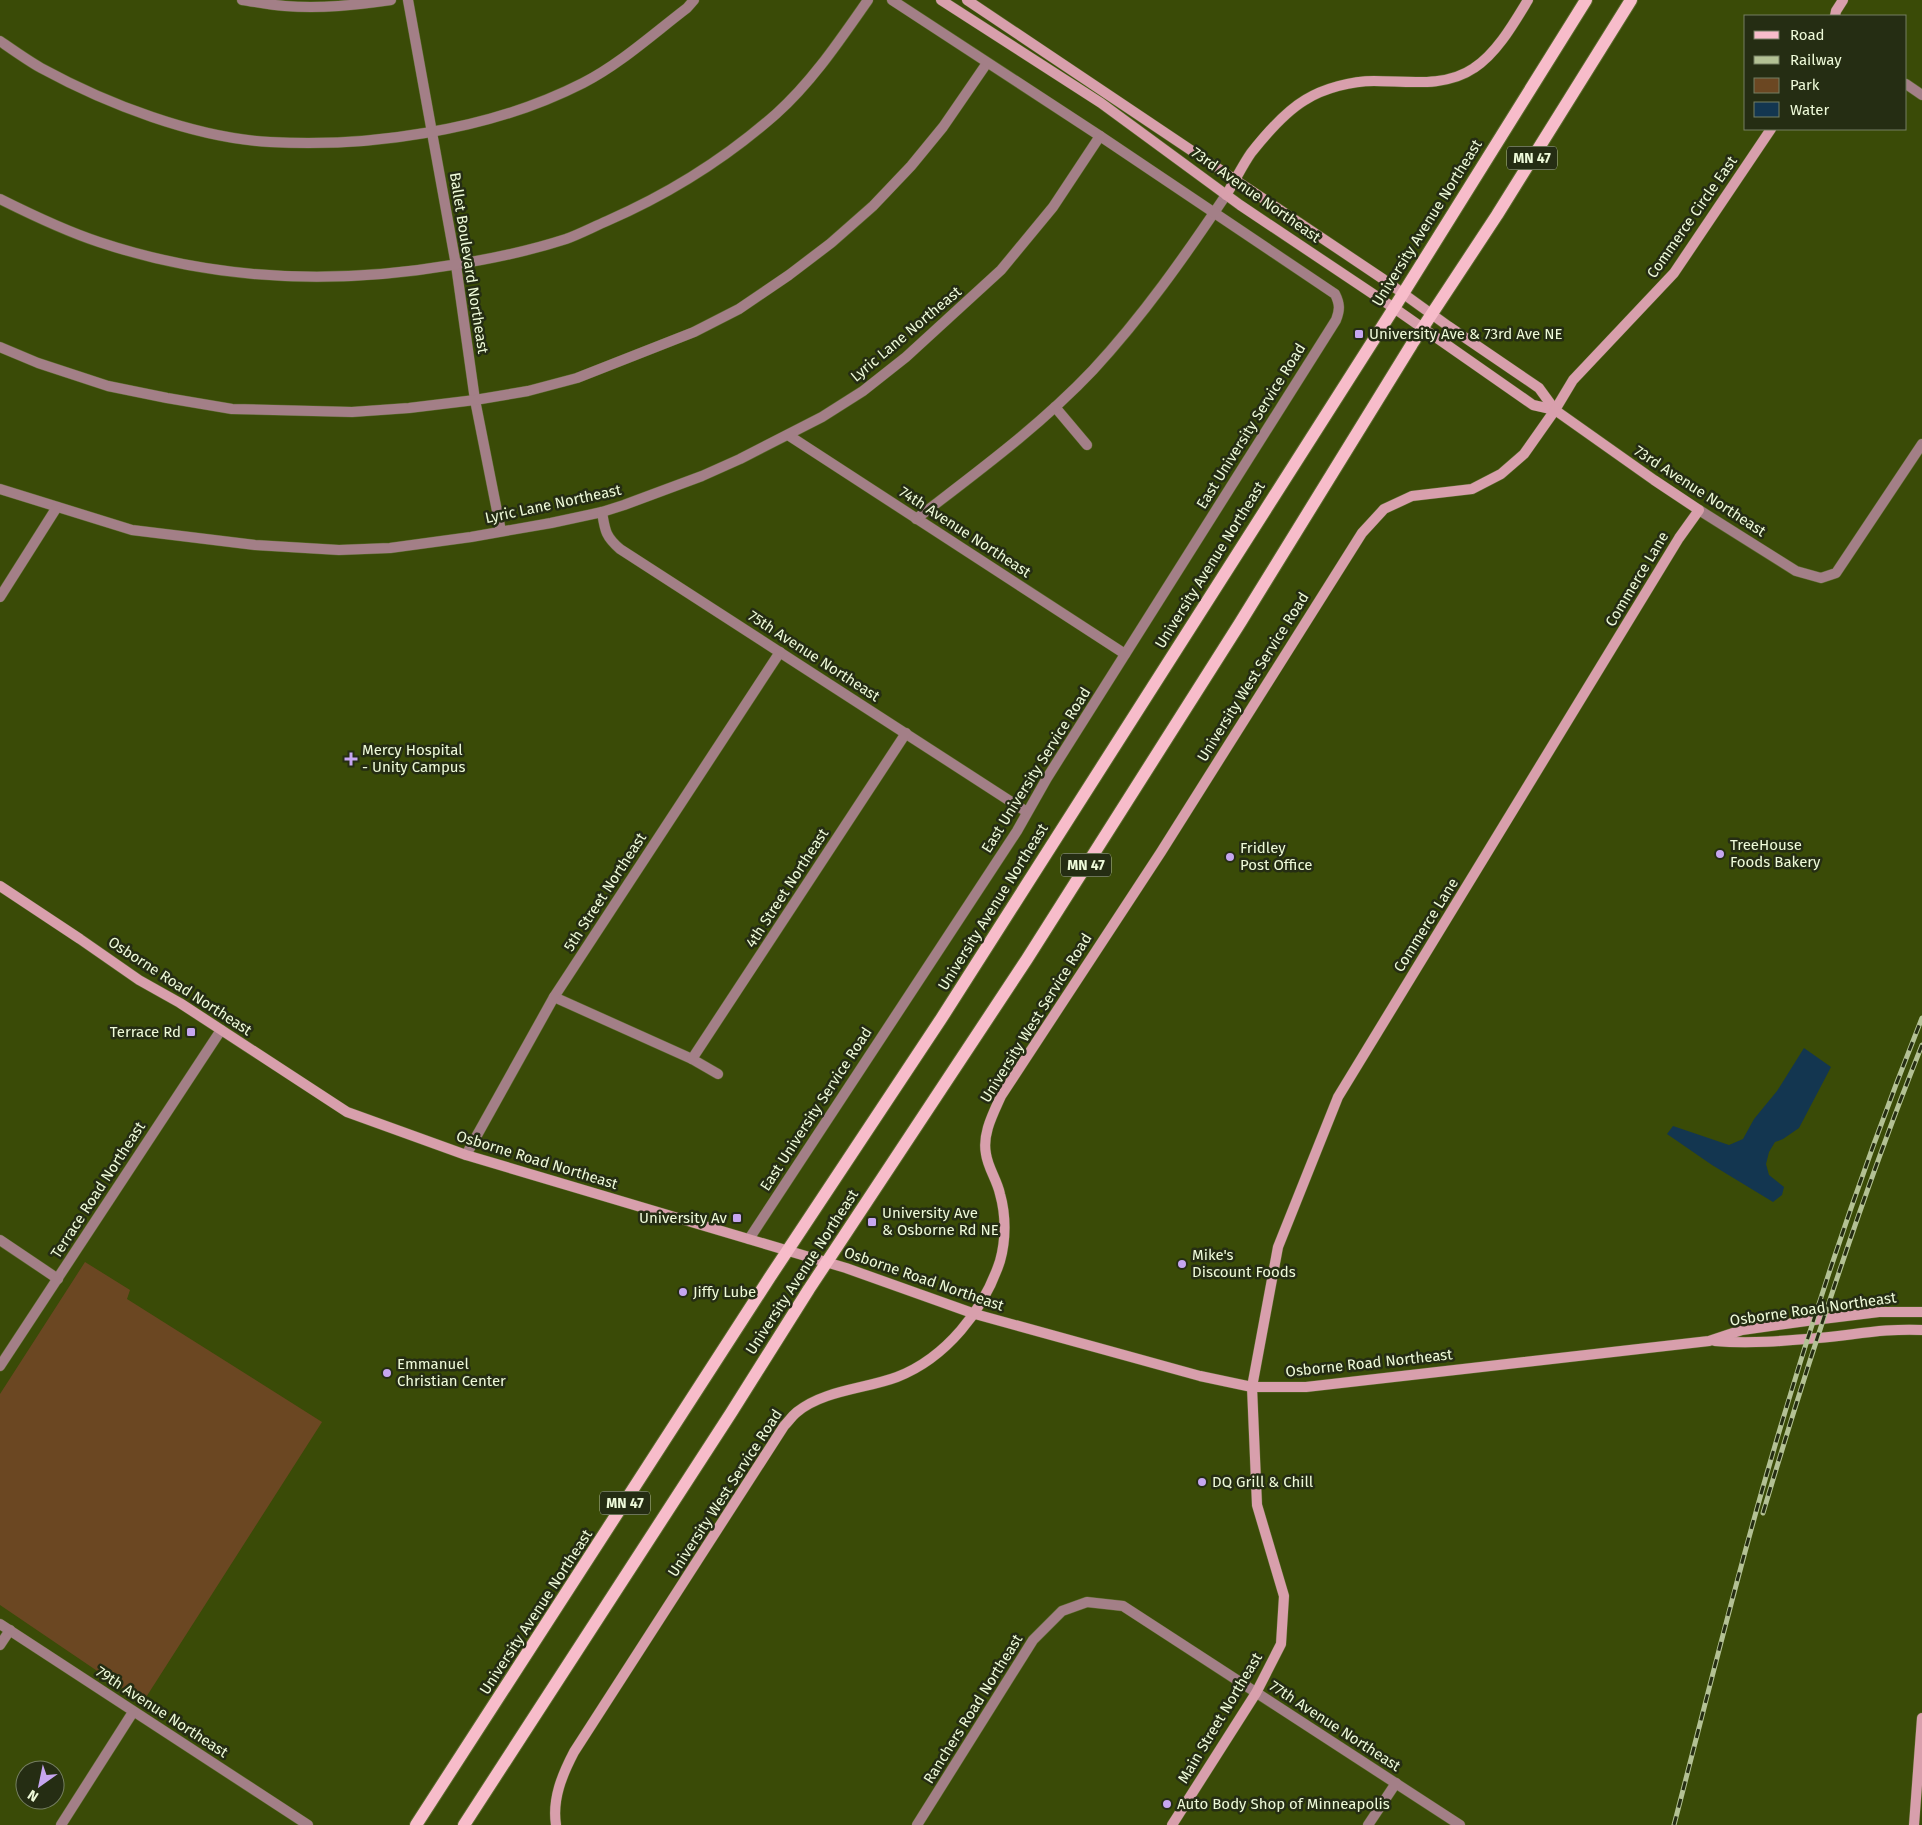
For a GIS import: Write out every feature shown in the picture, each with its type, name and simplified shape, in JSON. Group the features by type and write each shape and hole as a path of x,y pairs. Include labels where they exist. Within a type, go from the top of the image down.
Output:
{"main road":[{"name":"University Avenue Northeast","path":"416,1825 788,1251 942,1019 1394,308 1586,0"},
{"name":"University Avenue Northeast","path":"464,1825 827,1263 1027,959 1631,0"}],"street":[{"path":"242,0 285,6 317,7 356,5 391,0"},
{"name":"Ballet Boulevard Northeast","path":"408,0 456,264 475,400 501,531"},
{"path":"0,41 40,67 87,90 163,121 221,135 268,142 324,143 380,140 474,124 517,112 576,86 613,64 687,8 694,0"},
{"path":"0,199 41,219 99,242 162,260 232,273 295,277 352,277 407,273 508,256 569,238 621,215 675,188 714,164 778,112 831,53 868,0"},
{"path":"892,0 1100,136 1213,213"},
{"name":"73rd Avenue Northeast","path":"941,0 1101,103 1226,195 1394,308 1532,405 1555,410"},
{"name":"73rd Avenue Northeast","path":"967,0 1322,236 1432,315 1539,388 1555,410 1654,480 1796,571 1820,578 1836,573 1922,444"},
{"path":"916,518 1006,449 1055,407 1092,371 1131,327 1165,284 1236,180 1250,154 1283,117 1305,100 1334,88 1372,81 1420,82 1451,78 1474,68 1503,40 1528,0"},
{"path":"1836,15 1843,0"},
{"path":"0,347 38,364 108,386 232,409 352,412 409,408 528,391 577,378 694,332 739,309 803,264 873,206 911,166 943,127 988,63"},
{"path":"1907,85 1922,95"},
{"name":"Commerce Circle East","path":"1555,410 1573,380 1674,273 1771,130"},
{"name":"Lyric Lane Northeast","path":"0,489 132,530 255,545 339,550 390,548 551,523 602,512 702,476 788,435 863,392 906,357 995,276 1053,207 1100,136"},
{"name":"East University Service Road","path":"749,1239 1017,831 1125,654 1336,320 1340,310 1335,294 1213,213"},
{"path":"1055,407 1087,445"},
{"name":"University West Service Road","path":"556,1825 558,1787 574,1752 784,1426 797,1412 814,1401 898,1377 923,1364 944,1348 975,1314 999,1262 1005,1240 1000,1194 985,1153 987,1126 1001,1096 1161,852 1362,533 1384,509 1412,496 1472,488 1501,474 1524,454 1555,410"},
{"name":"74th Avenue Northeast","path":"788,435 1125,654"},
{"path":"0,597 57,507"},
{"name":"Commerce Lane","path":"1252,1387 1278,1248 1338,1097 1679,538 1699,510"},
{"name":"75th Avenue Northeast","path":"602,512 605,532 609,540 620,548 1027,812"},
{"name":"5th Street Northeast","path":"466,1156 554,997 780,652"},
{"name":"4th Street Northeast","path":"692,1059 906,733"},
{"name":"Osborne Road Northeast","path":"0,886 139,980 180,1003 347,1112 466,1156 827,1263 975,1314 1200,1376 1252,1387 1306,1387 1709,1340 1742,1330 1879,1312 1922,1312"},
{"path":"554,997 692,1059 718,1074"},
{"name":"Terrace Road Northeast","path":"0,1366 221,1030"},
{"path":"0,1240 58,1279"},
{"name":"Osborne Road Northeast","path":"1709,1340 1745,1344 1817,1339 1902,1329 1922,1330"},
{"name":"Main Street Northeast","path":"1172,1825 1256,1693 1281,1644 1284,1596 1257,1505 1252,1387"},
{"name":"77th Avenue Northeast","path":"1086,1602 1123,1606 1460,1825"},
{"name":"Ranchers Road Northeast","path":"917,1825 1033,1640 1062,1611 1086,1602"},
{"name":"79th Avenue Northeast","path":"0,1624 308,1825"},
{"path":"0,1645 10,1630"},
{"path":"61,1825 133,1712"},
{"path":"1914,1825 1922,1718"},
{"path":"1368,1825 1396,1783"}],"green space":[{"path":"85,1262 130,1290 127,1299 322,1422 143,1702 0,1605 0,1394"}],"water":[{"path":"1804,1048 1831,1067 1799,1128 1775,1142 1769,1152 1766,1164 1769,1175 1784,1187 1782,1195 1773,1202 1712,1165 1667,1134 1673,1126 1729,1145 1743,1139 1754,1119 1777,1091"}],"railway":[{"path":"1674,1825 1746,1548 1788,1401 1823,1290 1861,1180 1922,1018"},
{"path":"1763,1513 1837,1277 1878,1160 1922,1045"}],"place":[{"name":"University Ave & 73rd Ave NE","path":"1359,334"},
{"name":"Mercy Hospital - Unity Campus","path":"351,759"},
{"name":"TreeHouse Foods Bakery","path":"1720,854"},
{"name":"Fridley Post Office","path":"1230,857"},
{"name":"Terrace Rd","path":"191,1032"},
{"name":"University Av","path":"737,1218"},
{"name":"University Ave & Osborne Rd NE","path":"872,1222"},
{"name":"Mike's Discount Foods","path":"1182,1264"},
{"name":"Jiffy Lube","path":"683,1292"},
{"name":"Emmanuel Christian Center","path":"387,1373"},
{"name":"DQ Grill & Chill","path":"1202,1482"},
{"name":"Auto Body Shop of Minneapolis","path":"1167,1804"}]}
